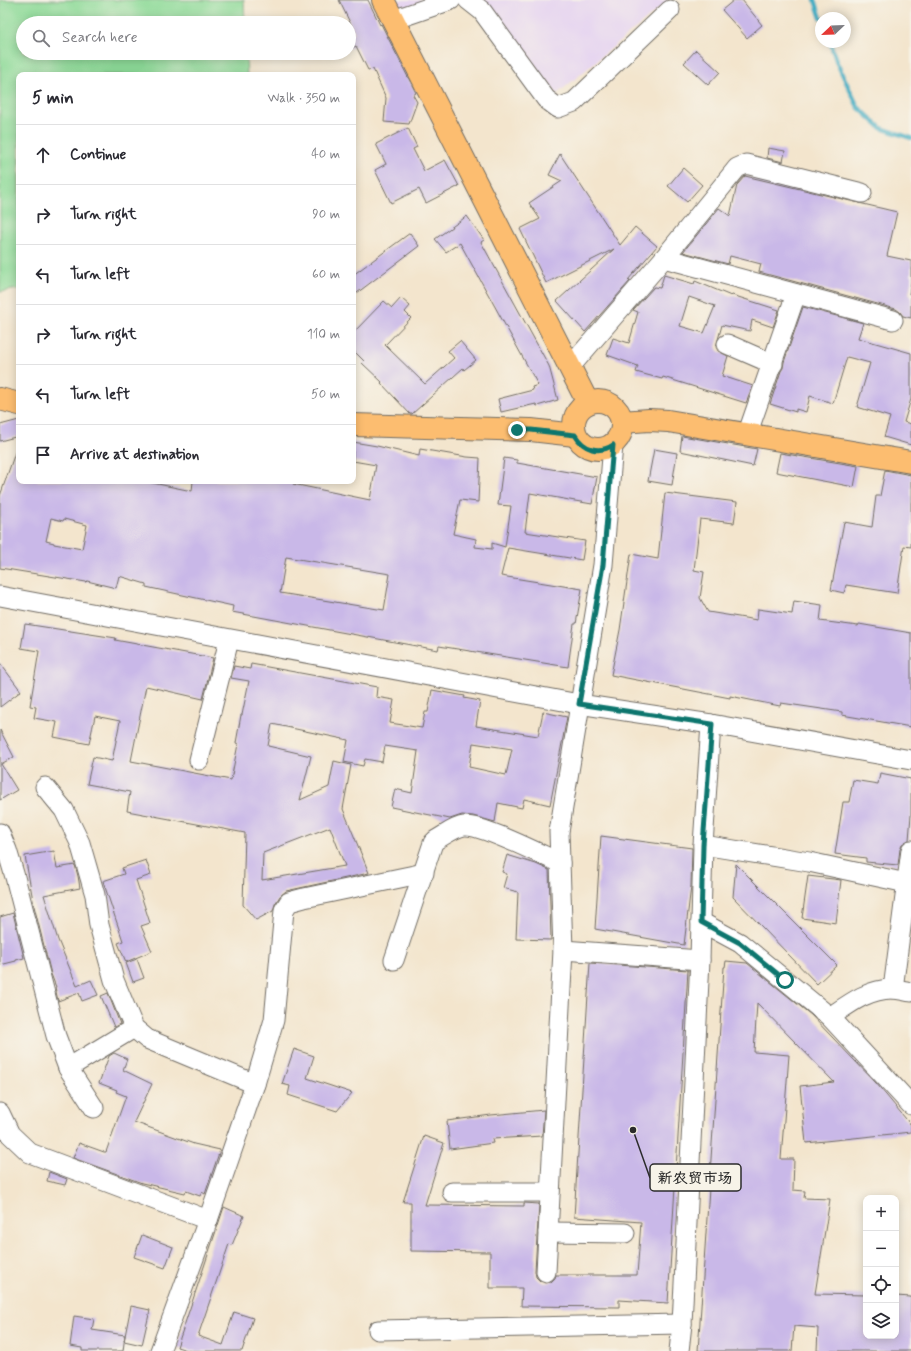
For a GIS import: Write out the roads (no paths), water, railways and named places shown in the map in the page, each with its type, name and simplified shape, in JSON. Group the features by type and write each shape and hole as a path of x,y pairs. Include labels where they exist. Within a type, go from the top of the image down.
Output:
{"main road":[{"path":"383,0 588,403"},
{"path":"0,399 16,403"},
{"path":"601,401 607,402 617,410 622,422 620,434 613,445 608,448 595,450 583,445 575,435 573,422 578,410 588,403 601,401"},
{"path":"622,422 649,420 668,421 911,462"},
{"path":"356,425 531,430 575,435"}],"street":[{"path":"393,20 451,0"},
{"path":"468,0 482,11 546,99 558,108 574,102 670,10"},
{"path":"570,367 664,258 737,168 742,165 746,164 862,193"},
{"path":"664,258 893,320"},
{"path":"747,435 773,364 796,294"},
{"path":"727,344 773,364"},
{"path":"546,1272 563,950 559,832 603,565 613,445"},
{"path":"0,596 229,640 579,704 712,724 911,760"},
{"path":"199,760 229,640"},
{"path":"679,1351 682,1324 700,960 703,845 712,724"},
{"path":"45,787 64,810 80,843 95,895 99,925 114,980 134,1028 147,1039 255,1084"},
{"path":"394,960 433,843 436,840 462,826 469,826 489,832 560,863"},
{"path":"0,833 15,876 56,1036 68,1068 94,1108"},
{"path":"703,845 809,862 909,884"},
{"path":"893,989 909,884 911,850"},
{"path":"160,1351 208,1220 255,1084 274,1020 284,910 289,902 304,898 424,873"},
{"path":"701,922 740,943 830,1017 911,1105"},
{"path":"563,950 700,960"},
{"path":"830,1017 856,999 872,992 893,989 911,992"},
{"path":"68,1068 134,1028"},
{"path":"0,1113 10,1134 30,1153 208,1220"},
{"path":"452,1192 550,1192"},
{"path":"548,1232 625,1233"},
{"path":"378,1330 682,1324"}],"waterway":[{"path":"815,0 819,12"},
{"path":"832,48 837,63 858,107 881,128 911,138"}],"place":[{"name":"新农贸市场","path":"633,1130"}]}
